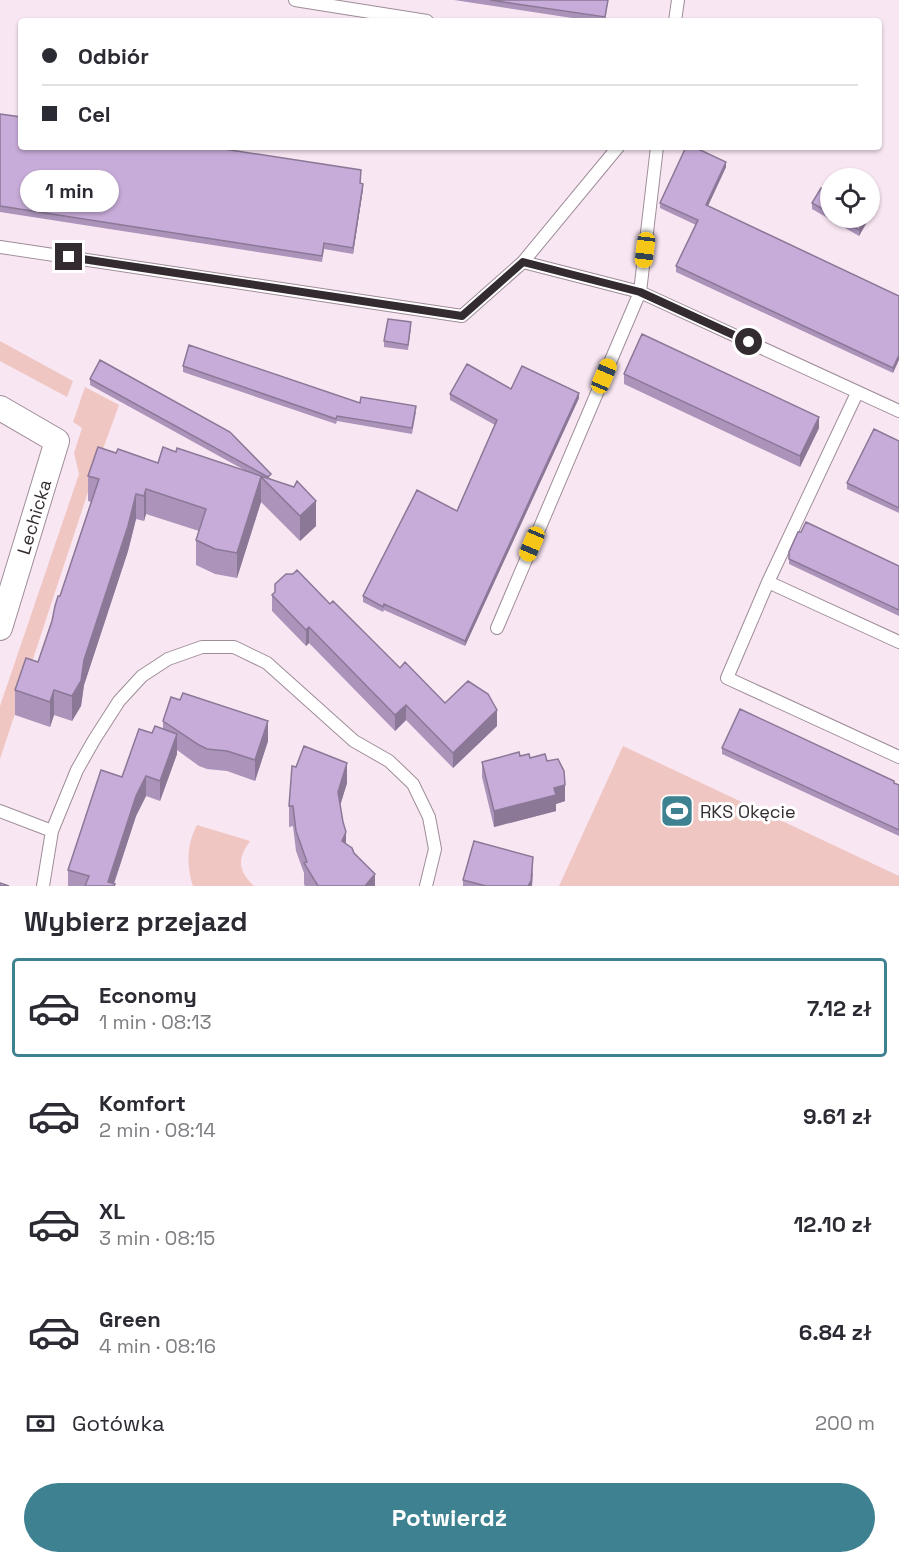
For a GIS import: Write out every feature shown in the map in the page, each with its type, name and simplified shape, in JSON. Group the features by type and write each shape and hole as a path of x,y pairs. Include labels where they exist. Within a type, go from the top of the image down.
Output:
{"street":[{"name":"Lechicka","path":"0,408 57,441 0,628"}],"lane":[{"path":"295,0 408,18"},
{"path":"675,18 678,0"},
{"path":"0,247 462,316 523,262 616,150"},
{"path":"496,628 640,292 657,150"},
{"path":"523,262 640,292 899,411"},
{"path":"857,393 768,582 727,678 899,757"},
{"path":"768,582 899,642"},
{"path":"43,886 52,831 77,770 118,701 142,676 168,659 202,647 234,647 267,663 354,741 389,761 413,784 429,817 435,849 426,886"},
{"path":"0,812 52,831"}],"shaded area":[{"path":"0,341 73,381 67,397 0,361"},
{"path":"85,387 119,405 0,759 0,706 79,474 74,453 82,428 73,422"},
{"name":"RKS Okęcie","path":"623,746 899,876 899,886 559,886"},
{"path":"197,825 250,841 241,859 241,865 245,875 254,886 193,886 189,871 189,855 191,839"}],"building":[{"path":"490,0 608,0 605,17"},
{"path":"0,114 18,117 18,150 231,150 361,170 360,183 363,184 353,248 324,243 322,256 0,206"},
{"path":"685,150 700,150 726,162 706,205 899,296 899,355 893,368 676,266 698,220 660,203"},
{"path":"820,190 820,208 812,203"},
{"path":"388,319 411,322 408,345 384,341"},
{"path":"642,334 819,417 800,456 624,374"},
{"path":"189,345 360,403 361,397 416,406 412,428 337,416 336,419 183,366"},
{"path":"100,360 230,432 271,474 268,477 90,379"},
{"path":"467,364 511,389 522,366 579,393 465,641 384,604 383,607 363,596 417,490 457,511 497,420 450,394"},
{"path":"874,429 899,441 899,508 847,483"},
{"path":"98,447 116,453 118,449 158,463 163,447 176,452 177,448 294,487 297,481 316,501 300,516 261,477 237,553 215,549 196,540 206,509 146,489 144,496 136,494 128,526 84,660 81,681 72,696 54,690 50,702 15,690 26,658 38,662 58,596 60,596 99,479 88,476"},
{"path":"806,522 899,566 899,610 789,559 789,552 798,532 801,532"},
{"path":"297,570 330,604 333,601 400,668 405,662 445,703 468,681 488,694 497,710 453,753 406,705 395,715 309,627 306,630 272,595 275,592 275,584 286,574 293,574"},
{"path":"183,693 268,721 255,760 227,751 207,749 163,721 171,697 180,700"},
{"path":"740,709 894,781 899,785 899,830 722,748"},
{"path":"155,726 177,734 160,781 146,776 136,796 108,882 115,884 114,886 85,886 89,876 68,870 101,770 122,777 139,729 152,733"},
{"path":"304,746 347,763 338,792 346,832 342,841 352,848 354,853 375,874 365,886 318,886 304,863 307,862 296,831 293,806 289,806 292,766 296,767"},
{"path":"519,752 520,756 529,754 530,758 545,754 547,761 558,759 564,771 565,785 554,788 556,795 494,811 482,762"},
{"path":"474,841 533,857 531,881 528,886 486,886 463,880"}],"place":[{"name":"RKS Okęcie","path":"677,811"}],"route":[{"path":"69,257 462,316 523,262 640,292 749,342"}]}
